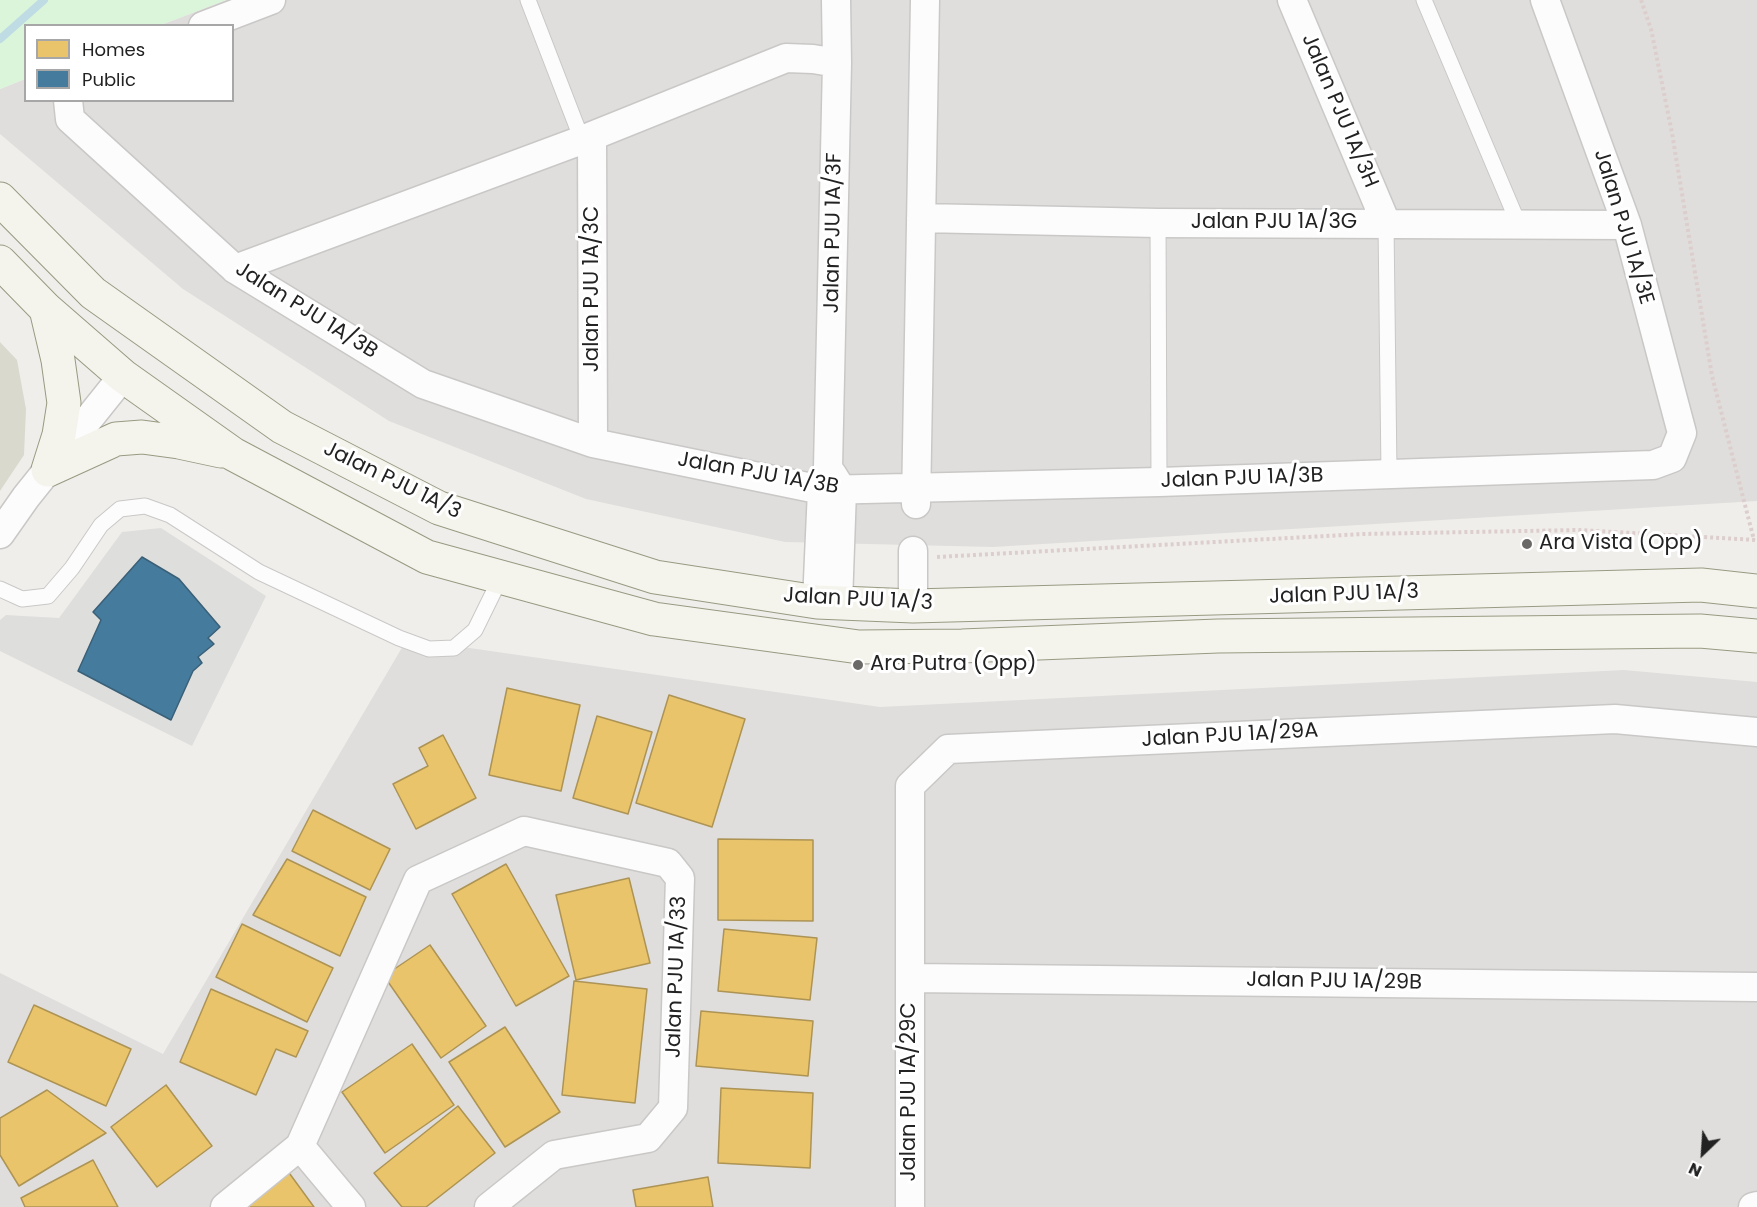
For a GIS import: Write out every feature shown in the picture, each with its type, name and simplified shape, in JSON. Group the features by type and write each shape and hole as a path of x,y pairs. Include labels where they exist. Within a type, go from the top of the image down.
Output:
{"street":[{"path":"208,24 271,0"},
{"name":"Jalan PJU 1A/3F","path":"827,602 831,482 836,0"},
{"path":"916,496 925,0"},
{"name":"Jalan PJU 1A/3H","path":"1292,0 1386,223"},
{"name":"Jalan PJU 1A/3E","path":"1545,0 1627,225 1682,433 1672,458"},
{"path":"235,269 587,138 786,58 837,63"},
{"name":"Jalan PJU 1A/3B","path":"68,102 70,119 235,269 423,384 593,443 916,496 1159,482 1653,465 1672,458"},
{"name":"Jalan PJU 1A/3C","path":"587,138 593,443"},
{"name":"Jalan PJU 1A/3","path":"0,199 93,293 282,427 439,508 655,577 827,602 913,606 1701,585 1757,591"},
{"name":"Jalan PJU 1A/3G","path":"921,218 1158,223 1627,225"},
{"name":"Jalan PJU 1A/3","path":"0,262 46,309 123,376 233,454 428,557 654,619 859,646 962,646 1241,636 1700,631 1757,636"},
{"path":"0,534 26,497 123,376 123,357 93,293"},
{"path":"46,309 58,360 64,403 59,435 48,470"},
{"path":"48,470 116,439 142,437 179,442 233,454"},
{"path":"913,555 913,606"},
{"name":"Jalan PJU 1A/29A","path":"910,978 910,786 948,749 1615,719 1757,732"},
{"name":"Jalan PJU 1A/33","path":"225,1207 300,1146 418,880 524,831 668,863 680,878 673,1108 648,1138 554,1155 489,1207"},
{"name":"Jalan PJU 1A/29B","path":"910,978 1757,987"},
{"name":"Jalan PJU 1A/29C","path":"910,978 910,1207"},
{"path":"300,1146 351,1207"}],"lane":[{"path":"528,0 587,138"},
{"path":"1424,0 1519,225"},
{"path":"1158,223 1159,482"},
{"path":"1386,223 1389,474"},
{"path":"0,589 22,599 48,596 72,568 101,525 120,509 145,506 170,515 259,572 399,638 429,649 454,648 475,630 501,577"}],"path":[{"path":"913,555 1375,534 1578,530 1756,540 1712,376 1671,132 1651,29 1641,0"}],"shaded area":[{"path":"226,0 1757,0 1757,501 993,547 785,542 586,499 389,421 183,289 0,134 0,89 24,79 24,102 234,102 234,24 164,24"},
{"path":"0,342 17,360 26,409 24,455 0,491"},
{"path":"161,528 266,596 192,746 0,651 0,620 6,615 59,618 122,532"},
{"path":"407,639 880,707 1624,670 1757,682 1757,1207 0,1207 0,973 163,1054"}],"green space":[{"path":"0,0 226,0 164,24 24,24 24,79 0,89"}],"building: Homes":[{"path":"507,688 580,705 561,791 489,775"},
{"path":"669,695 745,719 712,827 636,803"},
{"path":"597,716 652,732 628,814 573,798"},
{"path":"443,735 476,798 416,829 393,784 428,766 419,748"},
{"path":"313,810 390,849 370,890 292,851"},
{"path":"718,839 813,840 813,921 718,920"},
{"path":"287,859 366,897 340,956 253,915"},
{"path":"506,864 569,976 516,1006 452,894"},
{"path":"629,878 650,963 576,980 556,895"},
{"path":"242,924 333,968 307,1022 216,977"},
{"path":"724,929 817,938 810,1000 718,991"},
{"path":"430,945 486,1026 441,1058 384,976"},
{"path":"574,981 647,989 635,1103 562,1095"},
{"path":"211,989 308,1031 296,1057 276,1049 256,1095 180,1062"},
{"path":"34,1005 131,1049 106,1106 8,1062"},
{"path":"701,1011 813,1021 808,1076 696,1066"},
{"path":"505,1027 560,1112 505,1147 449,1062"},
{"path":"412,1044 454,1105 385,1153 342,1092"},
{"path":"166,1085 212,1146 157,1187 111,1127"},
{"path":"721,1088 813,1093 810,1168 718,1163"},
{"path":"47,1090 106,1133 19,1186 0,1155 0,1118"},
{"path":"458,1106 495,1153 426,1207 402,1207 374,1173"},
{"path":"93,1160 118,1207 25,1207 21,1198"},
{"path":"287,1170 314,1207 238,1207"},
{"path":"708,1177 713,1207 636,1207 633,1190"}],"building: Public":[{"path":"142,557 179,579 220,627 208,638 214,644 198,657 202,663 193,671 171,720 78,671 101,620 93,612"}],"waterway":[{"path":"0,39 44,0"}],"place":[{"name":"Ara Vista (Opp)","path":"1527,544"},
{"name":"Ara Putra (Opp)","path":"858,665"}]}
